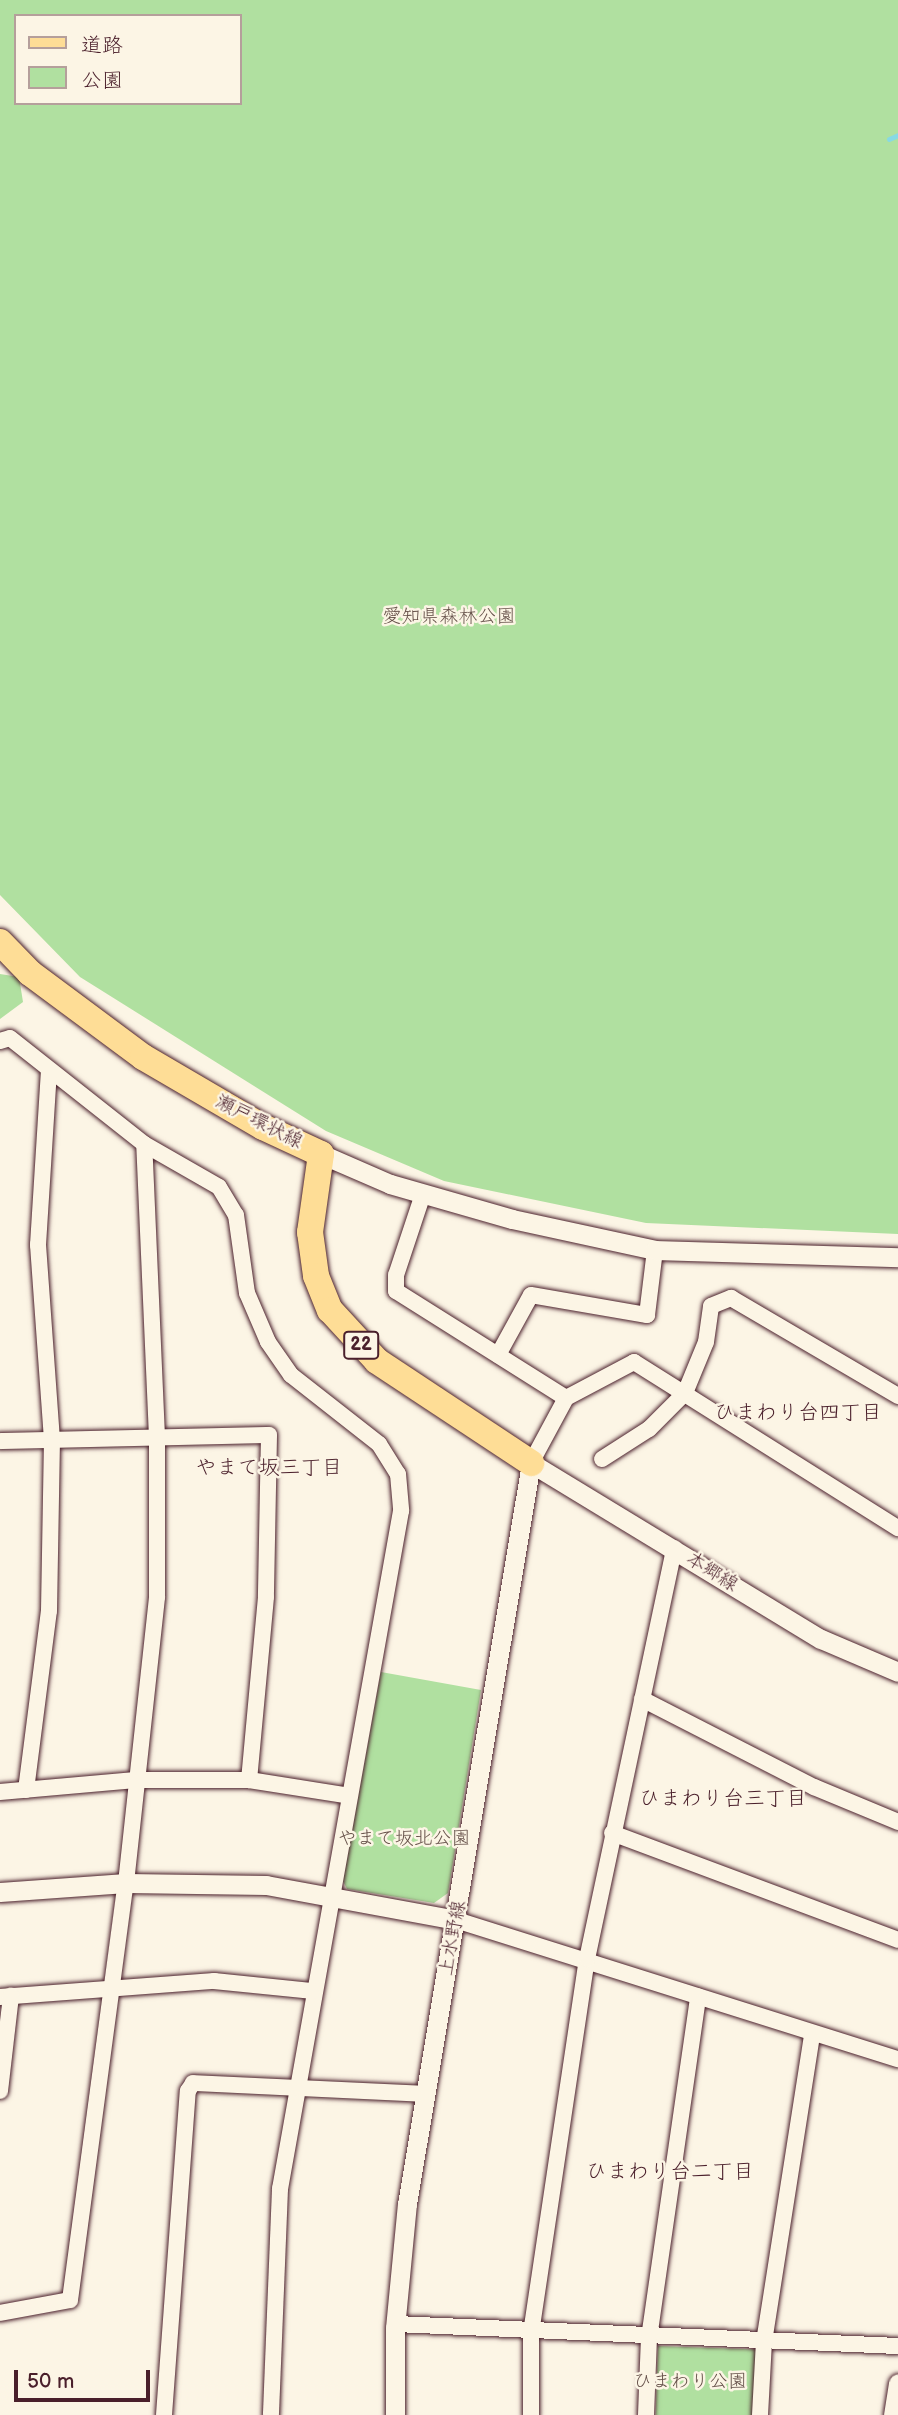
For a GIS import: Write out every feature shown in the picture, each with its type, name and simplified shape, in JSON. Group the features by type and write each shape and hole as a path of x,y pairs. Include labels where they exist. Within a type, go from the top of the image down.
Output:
{"main road":[{"name":"瀬戸環状線","path":"0,942 30,973 143,1057 263,1127 321,1154 310,1232 316,1276 330,1310 377,1361 531,1462"}],"street":[{"path":"0,1041 10,1038 48,1071 144,1144 219,1186 236,1215 247,1293 268,1342 291,1375 379,1444 398,1474 401,1511 333,1895 295,2088 280,2189 271,2415"},
{"path":"26,1790 49,1611 52,1440 38,1245 48,1071"},
{"path":"0,2313 70,2300 126,1883 135,1780 157,1597 157,1437 144,1144"},
{"path":"321,1154 423,1194 524,1222 655,1250 898,1257"},
{"path":"423,1194 397,1275 396,1291 566,1398"},
{"path":"498,1355 531,1295 647,1315 655,1250"},
{"path":"602,1459 649,1429 685,1393 706,1342 711,1306 731,1298 898,1396"},
{"path":"531,1462 566,1398 634,1362 898,1528"},
{"path":"0,1441 269,1435 267,1597 249,1780"},
{"name":"本郷線","path":"531,1462 821,1639 898,1672"},
{"name":"上水野線","path":"395,2415 396,2324 407,2204 531,1462"},
{"path":"531,2415 531,2333 587,1959 674,1548"},
{"path":"642,1699 814,1787 898,1822"},
{"path":"0,1793 135,1780 249,1780 350,1796"},
{"path":"612,1833 898,1940"},
{"path":"0,1892 126,1883 265,1885 333,1895 456,1920 587,1959 812,2035 898,2059"},
{"path":"0,2091 5,1996 214,1980 313,1991"},
{"path":"646,2415 649,2338 698,1997"},
{"path":"760,2415 764,2342 812,2035"},
{"path":"164,2415 188,2091 193,2083 425,2094"},
{"path":"396,2324 531,2333 898,2346"},
{"path":"893,2415 898,2383"}],"green space":[{"name":"愛知県森林公園","path":"0,0 898,0 898,1234 646,1223 444,1181 326,1131 80,977 0,895"},
{"path":"0,974 19,977 23,1002 0,1019"},
{"name":"やまて坂北公園","path":"381,1672 481,1690 448,1893 434,1903 347,1889 343,1881"},
{"name":"ひまわり公園","path":"658,2346 756,2349 754,2415 656,2415"}],"waterway":[{"path":"889,139 898,135"}],"district":[{"name":"ひまわり台四丁目","path":"798,1413"},
{"name":"やまて坂三丁目","path":"269,1468"},
{"name":"ひまわり台三丁目","path":"723,1799"},
{"name":"ひまわり台二丁目","path":"670,2172"}]}
